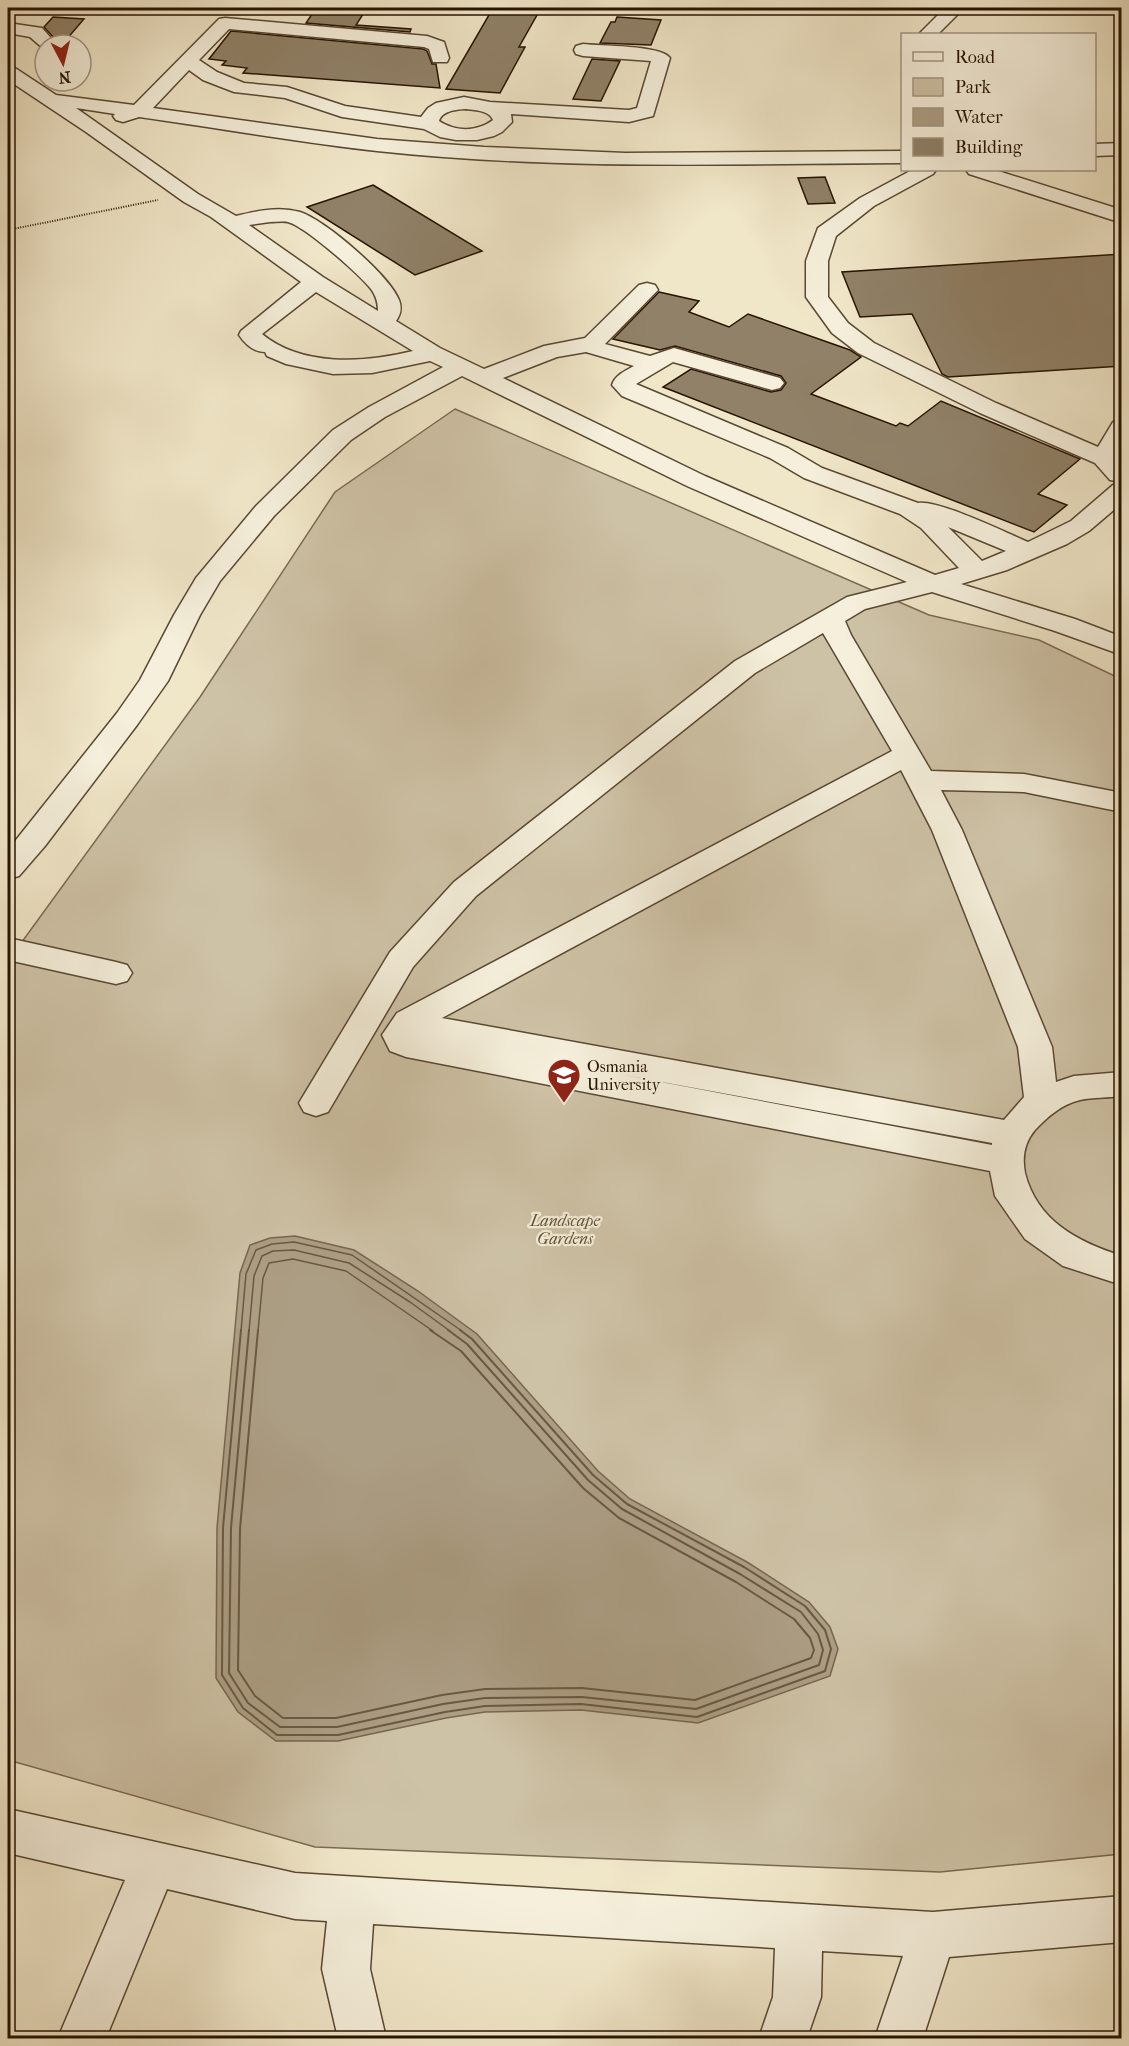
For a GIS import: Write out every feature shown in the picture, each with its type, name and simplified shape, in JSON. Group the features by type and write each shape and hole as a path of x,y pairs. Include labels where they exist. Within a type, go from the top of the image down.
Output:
{"street":[{"path":"93,128 139,111 239,8"},
{"path":"929,33 956,8"},
{"path":"225,23 427,42 437,46 440,58"},
{"path":"8,28 37,33"},
{"path":"430,124 431,114 446,106 468,103 491,107 629,116 645,112 661,58 652,55 583,50"},
{"path":"188,62 210,76 241,88 287,93 342,111 430,124 451,142"},
{"path":"25,65 44,98 93,128 315,282 432,353 696,481 933,584 1065,625 1122,647"},
{"path":"44,98 377,145 451,142 625,159 901,157"},
{"path":"451,142 497,127 502,122 503,116 491,107"},
{"path":"1096,150 1122,149"},
{"path":"924,171 867,202 826,233 817,261 817,297 840,328 866,348 988,408 1104,458 1122,477"},
{"path":"979,171 1122,217"},
{"path":"232,223 270,216 288,216 302,221 366,268 377,281 389,308 389,315 383,324"},
{"path":"315,282 252,331 250,335 269,349 314,366 342,368 388,365 432,353"},
{"path":"8,868 42,829 154,681 187,615 209,578 265,510 342,435 377,412 471,373 552,351 592,344 647,290"},
{"path":"592,344 595,349 653,364"},
{"path":"772,382 682,356 669,356 625,381 625,387 779,453 813,473 909,509 930,523 976,570"},
{"path":"1104,458 1122,427"},
{"path":"316,1103 401,960 465,889 746,667 856,603 933,584 1029,552 1080,526 1122,490"},
{"path":"909,509 922,510 968,525 1029,552"},
{"path":"830,618 837,635 915,767 946,830 1035,1047 1042,1103"},
{"path":"1008,1148 406,1045 400,1040 405,1024 409,1021 915,767 1023,783 1122,803"},
{"path":"12,958 116,973"},
{"path":"362,1025 404,1029"},
{"path":"1121,1084 1074,1089 1036,1106 1008,1148 1013,1196 1038,1229 1076,1256 1122,1271"},
{"path":"8,1831 295,1896 933,1935 1122,1919"},
{"path":"82,2038 155,1864"},
{"path":"352,1900 346,1969 362,2038"},
{"path":"783,2038 797,1997 799,1928"},
{"path":"899,2038 933,1935"}],"path":[{"path":"8,230 185,194"}],"green space":[{"name":"Landscape Gardens","path":"455,409 929,615 1039,640 1121,679 1121,1854 940,1872 315,1847 8,1760 8,961 200,697 335,492"}],"water":[{"path":"295,1236 354,1250 418,1291 477,1334 598,1471 630,1499 747,1562 809,1602 830,1627 838,1649 830,1676 698,1723 581,1710 485,1712 338,1741 276,1741 238,1712 216,1678 217,1528 240,1273 250,1245 270,1238"}],"building":[{"path":"316,8 367,8 356,25 411,29 410,32 306,23"},
{"path":"493,8 541,8 519,47 525,47 500,93 446,89"},
{"path":"53,17 84,19 72,33 49,33 44,27"},
{"path":"617,17 661,20 651,45 600,43 611,22 615,22"},
{"path":"231,31 423,49 427,51 432,64 436,64 440,88 243,73 247,68 222,65 226,61 209,59"},
{"path":"592,59 620,61 601,101 573,99"},
{"path":"825,177 835,203 808,204 798,178"},
{"path":"373,185 482,251 415,275 307,207"},
{"path":"1122,254 1122,366 948,377 942,374 912,314 860,317 842,272"},
{"path":"659,292 699,301 689,312 729,327 748,314 850,350 861,357 811,394 896,426 900,423 908,426 941,401 1080,459 1038,494 1067,505 1034,532 663,387 691,369 771,392 781,390 786,383 781,376 675,346 660,350 613,339"}],"place":[{"name":"Osmania University","path":"564,1104"}]}
